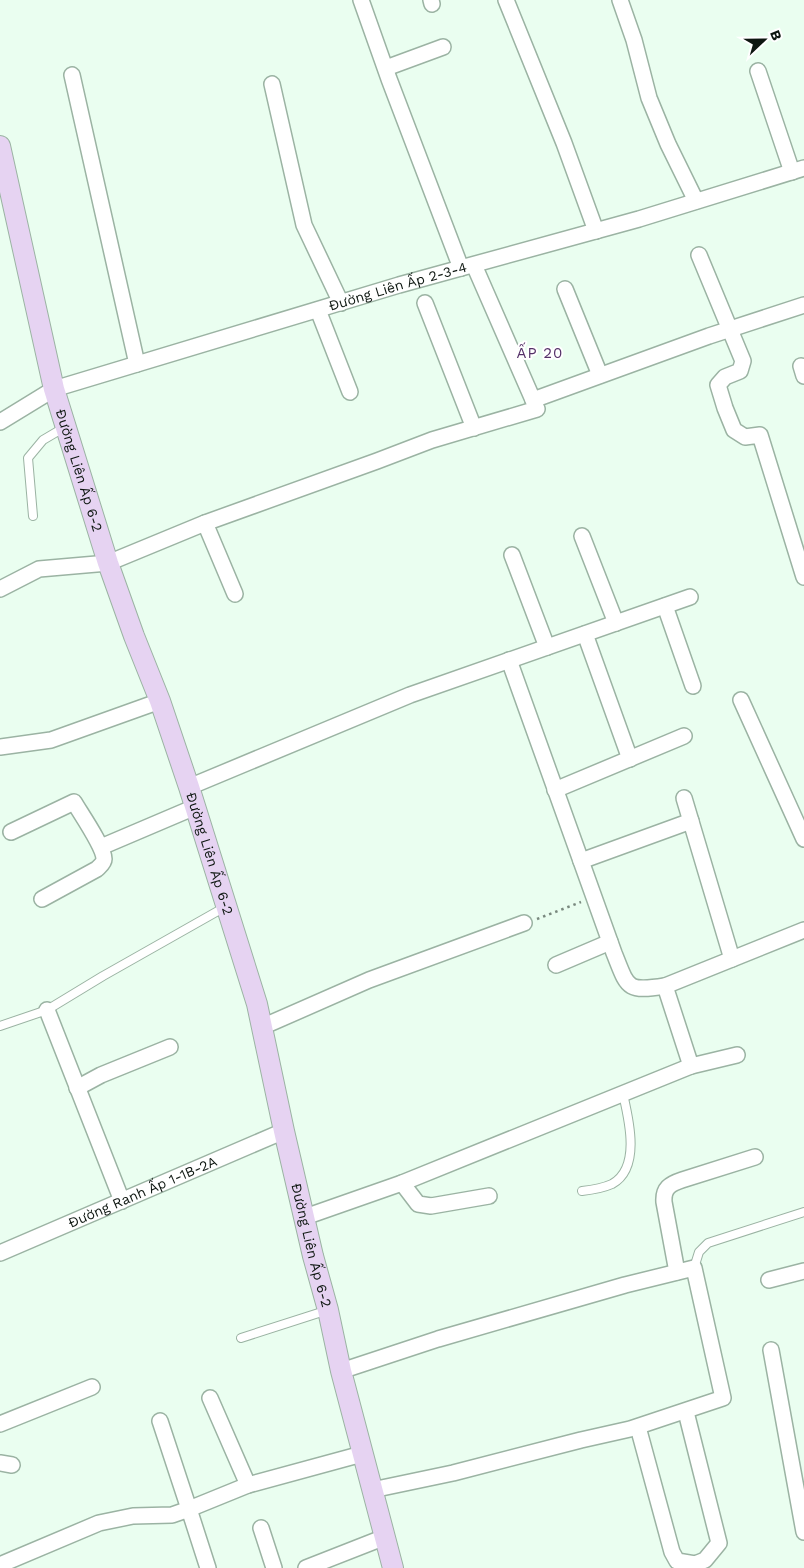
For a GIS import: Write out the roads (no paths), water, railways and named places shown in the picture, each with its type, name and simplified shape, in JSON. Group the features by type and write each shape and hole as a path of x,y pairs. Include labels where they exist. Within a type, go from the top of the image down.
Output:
{"street":[{"path":"0,589 39,569 108,563 206,523 432,440 537,409 468,266 386,68 361,0"},
{"path":"506,0 564,143 596,231"},
{"path":"620,0 634,40 649,98 668,144 696,201"},
{"path":"386,68 443,47"},
{"path":"758,71 798,170"},
{"path":"72,76 138,364"},
{"path":"272,84 304,225 341,303"},
{"name":"Đường Liên Ấp 6-2","path":"0,146 54,389 108,563 160,701 196,807 257,1004 284,1131 341,1371 393,1568"},
{"name":"Đường Liên Ấp 2-3-4","path":"0,422 54,389 798,170"},
{"path":"699,255 742,361 740,371 725,377 718,385 725,408 734,430 745,437 760,435 804,577"},
{"path":"565,289 600,375"},
{"path":"425,303 474,428"},
{"path":"533,400 804,305"},
{"path":"318,310 350,392"},
{"path":"206,523 235,594"},
{"path":"582,536 616,623"},
{"path":"512,554 546,647"},
{"path":"189,787 410,695 690,597"},
{"path":"665,606 693,686"},
{"path":"585,634 630,759"},
{"path":"509,660 610,942 624,979 633,988 644,989 665,986 804,930"},
{"path":"741,700 804,839"},
{"path":"0,746 51,740 160,701"},
{"path":"554,790 684,736"},
{"path":"684,798 732,959"},
{"path":"5,836 74,802 101,847 104,860 97,869 42,899"},
{"path":"101,847 196,807"},
{"path":"580,861 691,821"},
{"path":"262,1027 369,980 524,923"},
{"path":"556,965 610,942"},
{"path":"665,986 691,1066"},
{"path":"47,1010 122,1201"},
{"path":"77,1088 101,1075 170,1047"},
{"path":"305,1217 402,1183 691,1066 737,1055"},
{"name":"Đường Ranh Ấp 1-1B-2A","path":"0,1254 284,1131"},
{"path":"678,1272 664,1202 665,1190 671,1184 755,1156"},
{"path":"402,1183 418,1204 431,1206 489,1196"},
{"path":"341,1371 438,1339 625,1285 694,1268 723,1398 638,1427 453,1473 372,1490"},
{"path":"769,1280 804,1271"},
{"path":"771,1350 803,1524"},
{"path":"0,1424 92,1387"},
{"path":"210,1398 248,1486"},
{"path":"638,1427 672,1552 677,1561 696,1566 705,1560 719,1543 686,1412"},
{"path":"160,1421 208,1568"},
{"path":"2,1564 99,1523 133,1516 172,1515 248,1486 362,1454"},
{"path":"261,1528 274,1568"},
{"path":"306,1568 385,1537"}],"lane":[{"path":"34,516 28,458 43,440 66,426"},
{"path":"0,1026 47,1010 226,906"},
{"path":"582,1192 612,1184 620,1178 625,1170 631,1138 623,1094"},
{"path":"694,1268 699,1252 708,1243 804,1212"},
{"path":"241,1338 328,1310"}],"district":[{"name":"ẤP 20","path":"540,353"}]}
